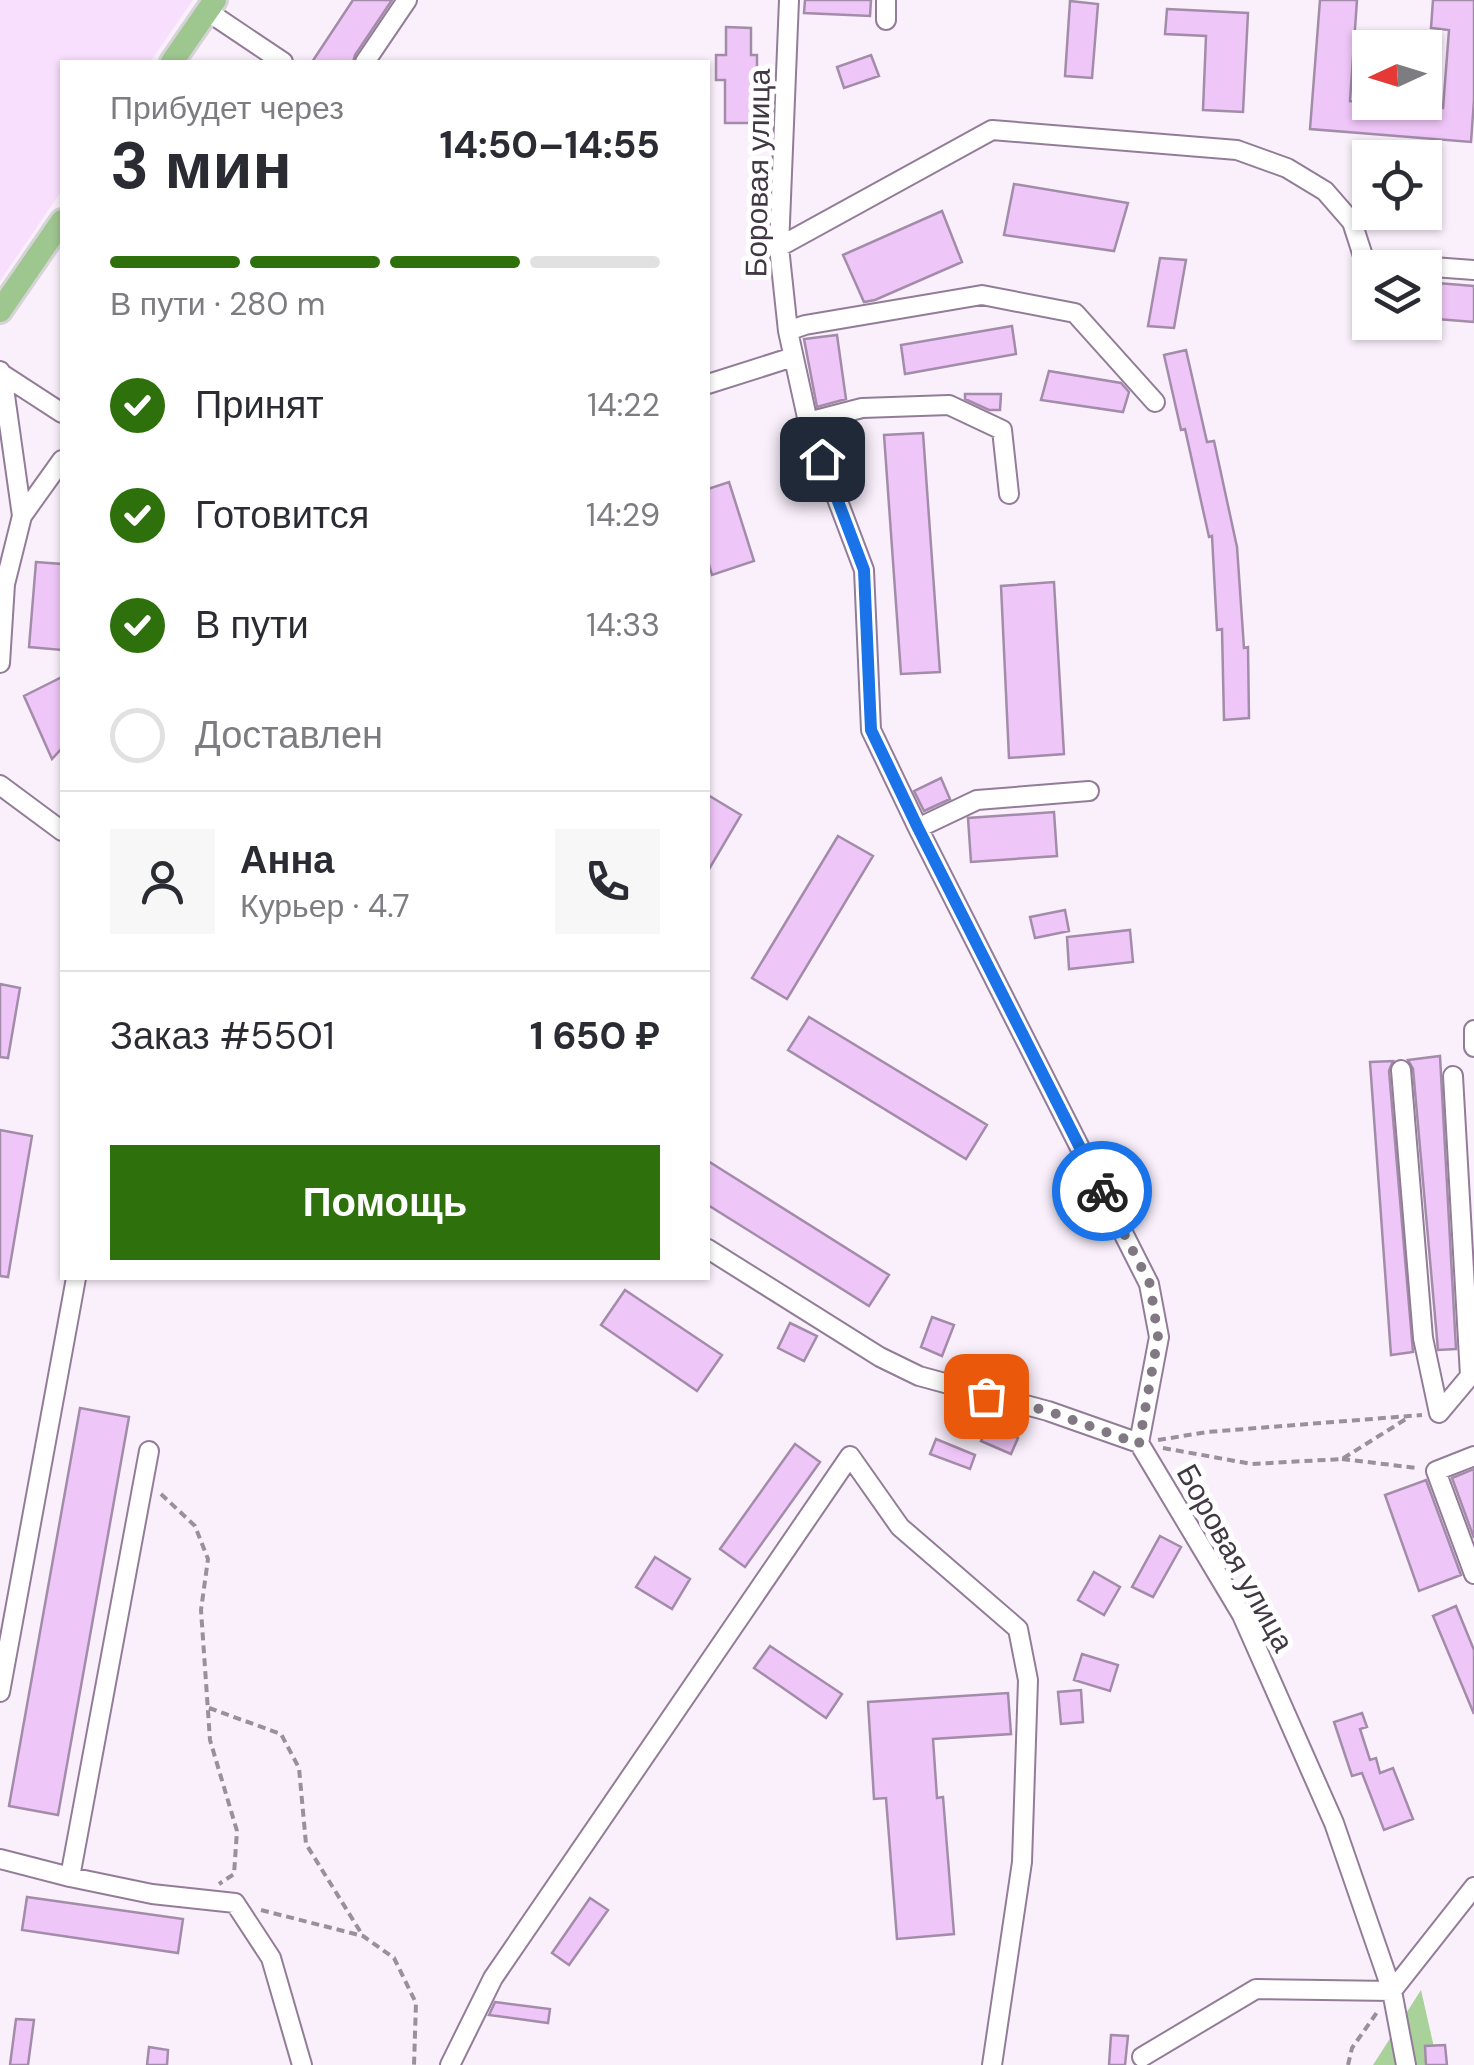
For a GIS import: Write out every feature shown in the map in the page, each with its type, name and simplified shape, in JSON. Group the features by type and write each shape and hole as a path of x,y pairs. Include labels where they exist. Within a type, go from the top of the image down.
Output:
{"main road":[{"path":"173,60 211,6"},
{"path":"0,311 60,224"}],"street":[{"path":"366,60 407,0"},
{"name":"Боровая улица","path":"789,0 779,247 788,332 808,422 864,570 871,730 1150,1284 1158,1337 1139,1444 1242,1615 1334,1822 1392,1991 1406,2065"},
{"path":"886,0 886,20"},
{"path":"211,6 279,60"},
{"path":"779,247 992,130 1237,150 1287,168 1325,191 1352,222 1365,262 1474,270"},
{"path":"788,332 805,325 982,296 1075,313 1155,402"},
{"path":"710,383 793,357"},
{"path":"1,373 60,412"},
{"path":"0,663 6,584 22,516 1,373"},
{"path":"808,422 862,408 949,405 1002,430 1009,494"},
{"path":"22,516 60,463"},
{"path":"0,785 60,830"},
{"path":"918,828 977,800 1090,791"},
{"path":"1474,1030 1474,1047"},
{"path":"1401,1070 1423,1338 1439,1413"},
{"path":"1439,1413 1470,1376 1453,1076"},
{"path":"710,1250 880,1357 918,1376 1048,1411 1139,1444"},
{"path":"0,1692 76,1280"},
{"path":"70,1877 149,1451"},
{"path":"450,2065 492,1978 850,1456 900,1527 1018,1629 1028,1680 1022,1862 992,2065"},
{"path":"1474,1456 1436,1470 1474,1574"},
{"path":"0,1860 152,1894 234,1903 271,1958 302,2065"},
{"path":"1142,2061 1256,1989 1392,1991 1474,1887"},
{"path":"1142,2061 1143,2036"}],"path":[{"path":"1139,1444 1207,1432 1439,1413"},
{"path":"1342,1459 1408,1418"},
{"path":"1139,1444 1252,1464 1342,1459 1436,1470"},
{"path":"144,1480 195,1526 208,1559 201,1610 210,1740 237,1831 234,1874 198,1898"},
{"path":"208,1708 281,1734 299,1768 306,1844 363,1936"},
{"path":"234,1903 363,1936 394,1958 416,2003 414,2065"},
{"path":"1348,2065 1352,2048 1392,1991"}],"shaded area":[{"path":"0,0 193,0 151,60 60,60 60,193 0,281"}],"green space":[{"path":"1421,1990 1438,2065 1373,2065"}],"building":[{"path":"353,0 392,0 354,60 313,60"},
{"path":"805,0 871,0 870,16 804,13"},
{"path":"1320,0 1357,0 1352,30 1352,120 1442,120 1449,30 1431,28 1433,0 1474,0 1471,142 1310,129"},
{"path":"1070,1 1098,4 1092,78 1065,76"},
{"path":"1167,9 1248,13 1243,112 1203,110 1206,36 1165,34"},
{"path":"726,27 751,28 751,55 757,55 757,123 725,123 725,80 716,80 716,55 726,55"},
{"path":"871,55 879,76 844,88 837,67"},
{"path":"1014,184 1128,203 1114,251 1004,235"},
{"path":"942,211 962,262 864,302 843,255"},
{"path":"1160,258 1186,260 1174,328 1148,326"},
{"path":"1442,283 1474,286 1474,322 1442,319"},
{"path":"1012,326 1016,354 905,374 901,345"},
{"path":"837,335 846,399 817,407 804,339"},
{"path":"1186,350 1207,442 1214,441 1237,547 1244,648 1248,647 1249,718 1224,720 1222,629 1217,630 1212,536 1209,537 1164,355"},
{"path":"1049,371 1121,383 1129,392 1123,412 1041,400"},
{"path":"965,394 1001,394 1000,410 989,410 965,399"},
{"path":"923,433 940,672 901,674 884,435"},
{"path":"729,482 754,561 712,575 710,568 710,488"},
{"path":"36,562 60,564 60,650 29,647"},
{"path":"1054,582 1064,754 1009,758 1001,586"},
{"path":"60,678 60,750 52,759 24,696"},
{"path":"941,778 950,799 924,811 914,791"},
{"path":"710,796 741,815 710,868"},
{"path":"1054,812 1057,856 971,862 968,818"},
{"path":"838,836 873,856 787,999 752,978"},
{"path":"1065,910 1069,931 1035,938 1030,917"},
{"path":"1130,930 1133,962 1069,969 1067,937"},
{"path":"0,984 20,988 8,1058 0,1057"},
{"path":"809,1017 987,1125 966,1159 788,1050"},
{"path":"1440,1056 1456,1349 1438,1350 1413,1069 1408,1060"},
{"path":"1393,1061 1389,1071 1413,1352 1391,1355 1370,1062"},
{"path":"0,1130 32,1136 8,1277 0,1276"},
{"path":"710,1162 889,1275 869,1306 710,1206"},
{"path":"625,1290 722,1355 697,1391 601,1325"},
{"path":"932,1317 954,1325 942,1356 921,1347"},
{"path":"790,1323 817,1336 804,1361 778,1348"},
{"path":"80,1408 129,1417 58,1815 9,1806"},
{"path":"988,1425 1018,1438 1011,1454 981,1441"},
{"path":"936,1439 975,1455 970,1469 930,1454"},
{"path":"795,1444 820,1462 745,1567 720,1549"},
{"path":"1474,1469 1474,1538 1452,1478"},
{"path":"1426,1480 1461,1575 1419,1591 1385,1495"},
{"path":"1160,1536 1181,1547 1153,1597 1132,1587"},
{"path":"655,1557 690,1579 672,1609 636,1587"},
{"path":"1094,1572 1120,1587 1104,1615 1078,1600"},
{"path":"1456,1606 1474,1650 1474,1714 1433,1616"},
{"path":"770,1646 842,1694 826,1718 754,1668"},
{"path":"1082,1654 1118,1665 1110,1691 1074,1680"},
{"path":"1081,1690 1083,1722 1061,1724 1058,1692"},
{"path":"1008,1693 1011,1734 933,1739 937,1798 943,1797 954,1934 897,1939 886,1798 874,1799 868,1702"},
{"path":"1362,1713 1367,1727 1360,1729 1370,1760 1376,1758 1380,1773 1393,1768 1413,1819 1384,1830 1362,1773 1352,1776 1334,1722"},
{"path":"27,1897 183,1919 178,1953 22,1930"},
{"path":"590,1898 608,1910 569,1965 552,1953"},
{"path":"495,2002 550,2009 548,2023 489,2015"},
{"path":"16,2019 34,2020 28,2065 10,2065"},
{"path":"1111,2035 1128,2036 1125,2065 1109,2065"},
{"path":"1445,2045 1447,2065 1426,2065 1425,2046"},
{"path":"149,2047 168,2050 167,2065 147,2065"}],"way so far":[{"path":"986,1396 1048,1411 1139,1444 1158,1337 1150,1284 1102,1191"}],"route":[{"path":"822,459 864,570 871,730 1102,1191"}]}
